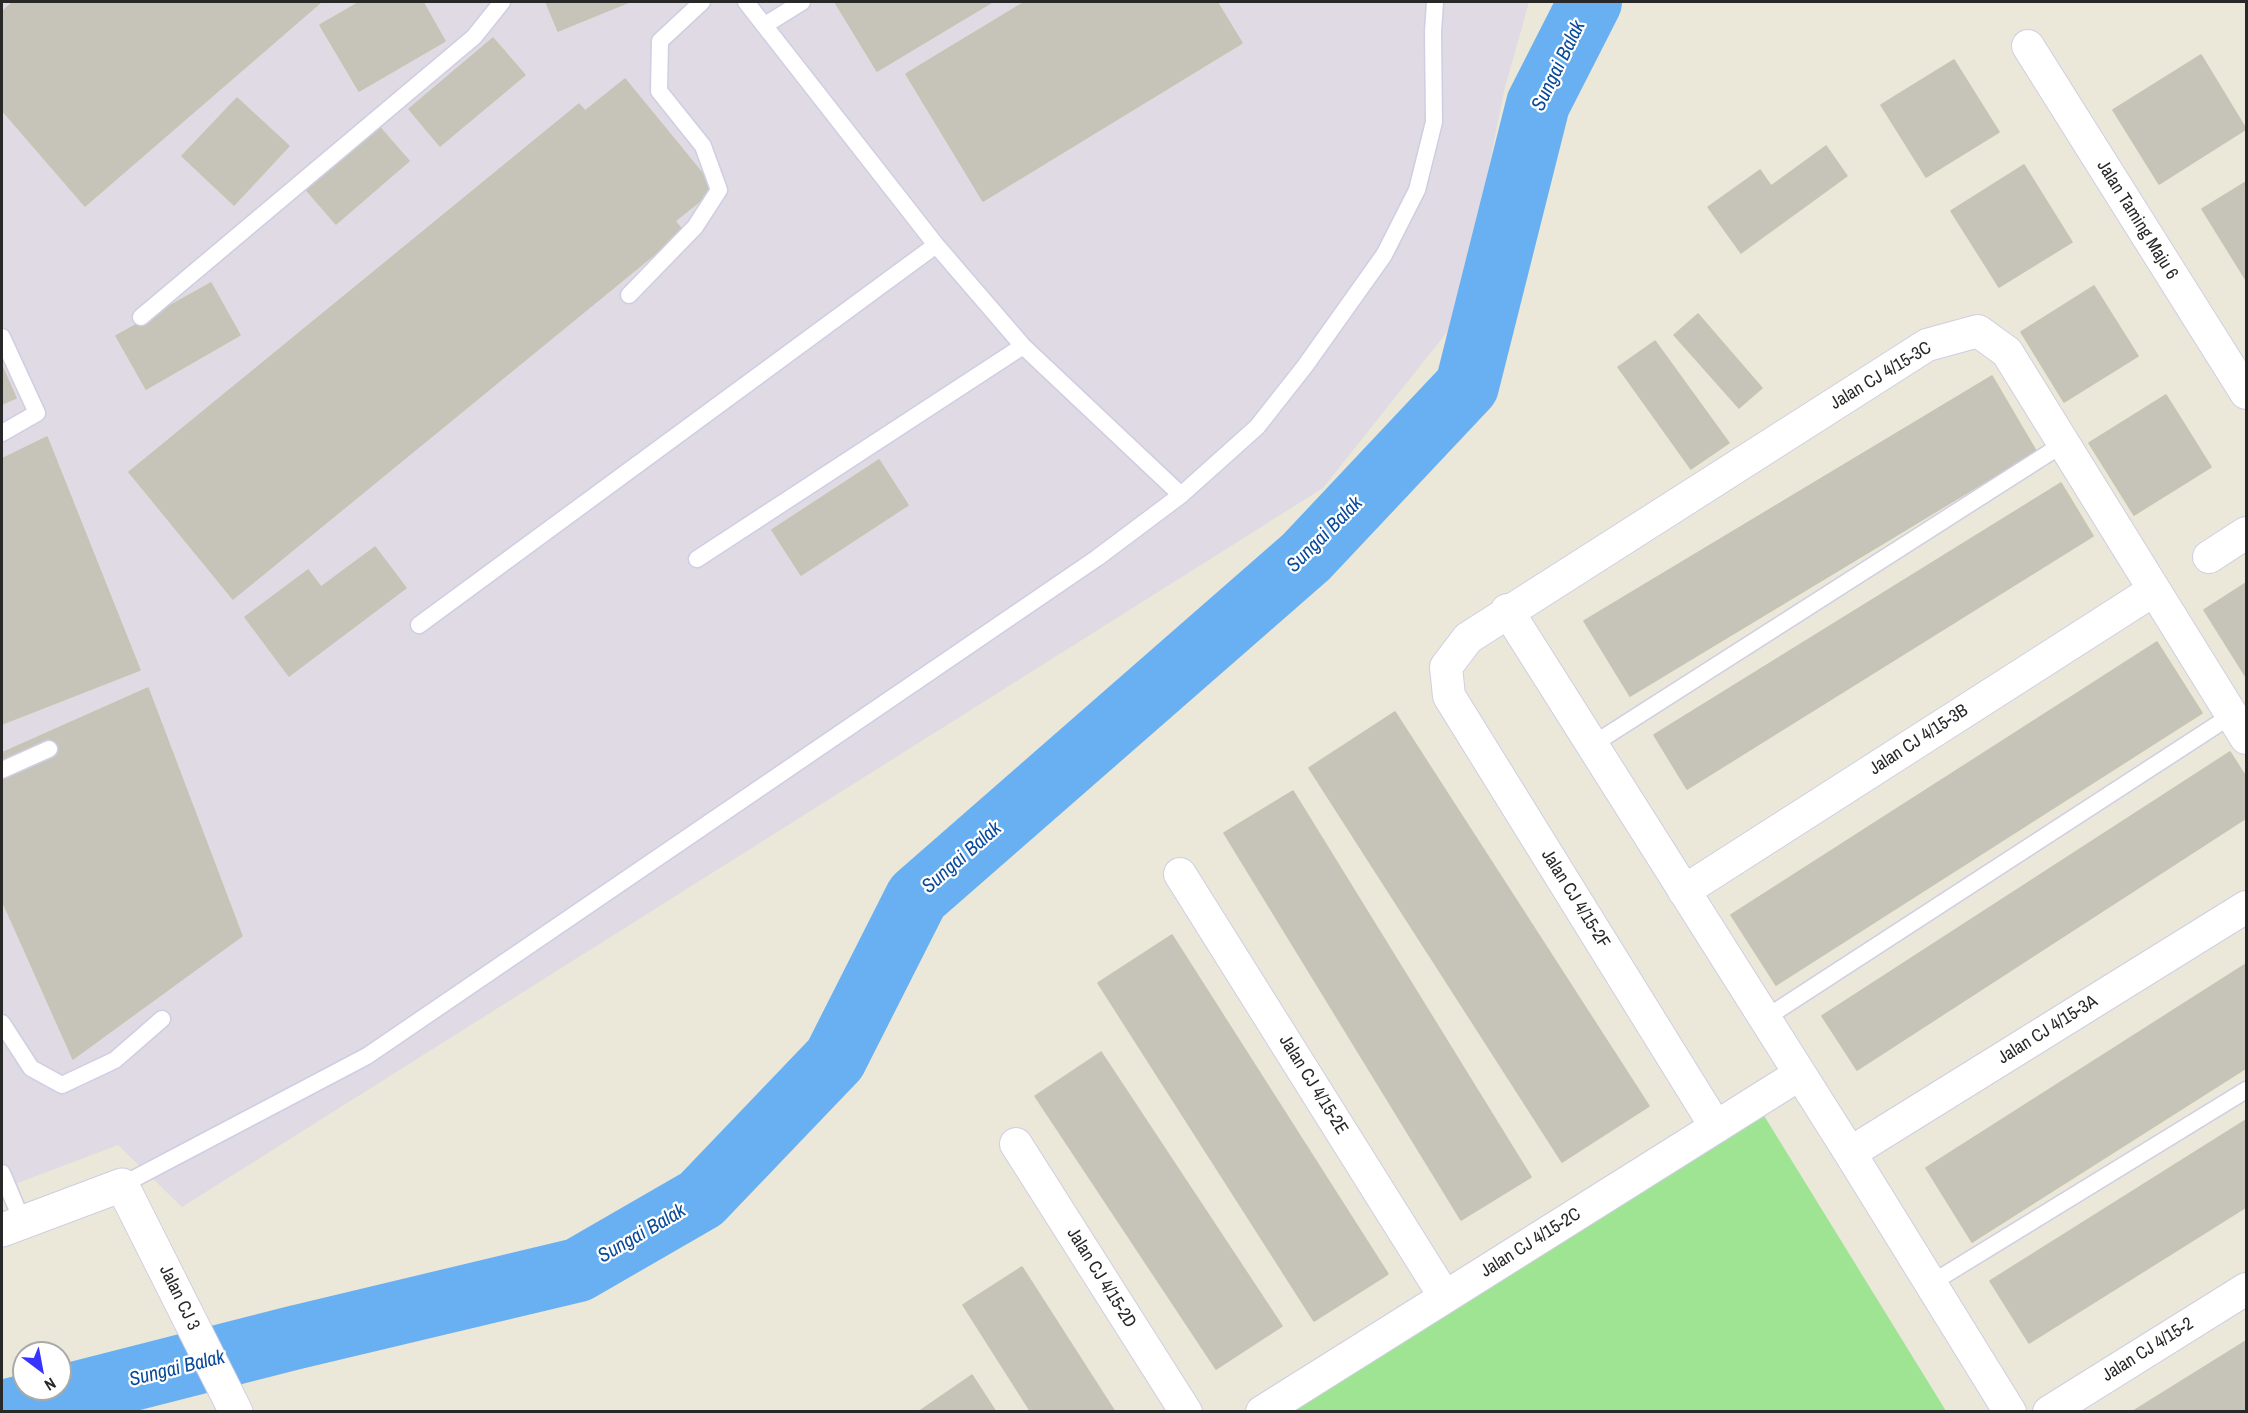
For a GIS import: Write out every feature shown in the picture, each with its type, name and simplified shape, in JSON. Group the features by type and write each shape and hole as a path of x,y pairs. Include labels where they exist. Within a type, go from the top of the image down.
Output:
{"street":[{"name":"Jalan Taming Maju 6","path":"2028,46 2247,393"},
{"name":"Jalan CJ 4/15-3C","path":"1446,667 1468,638 1508,610 1927,345 1978,331 2007,352 2239,727"},
{"path":"2209,556 2247,533"},
{"name":"Jalan CJ 4/15-3B","path":"1684,891 2154,590"},
{"path":"1508,610 2010,1412"},
{"name":"Jalan CJ 4/15-2F","path":"1446,667 1449,696 1716,1126"},
{"name":"Jalan CJ 4/15-2E","path":"1180,874 1445,1297"},
{"name":"Jalan CJ 4/15-3A","path":"1850,1153 2247,907"},
{"name":"Jalan CJ 4/15-2C","path":"1262,1412 1800,1074"},
{"name":"Jalan CJ 4/15-2D","path":"1016,1144 1186,1412"},
{"path":"12,1227 123,1185"},
{"name":"Jalan CJ 3","path":"123,1185 235,1411"},
{"name":"Jalan CJ 4/15-2","path":"2049,1412 2247,1289"}],"lane":[{"path":"141,317 474,37 502,2"},
{"path":"629,296 695,227 719,190 703,146 659,91 660,41 702,2"},
{"path":"746,2 936,245 1023,346 1181,495"},
{"path":"765,25 802,2"},
{"path":"123,1185 367,1056 1097,558 1181,495 1257,427 1305,366 1384,255 1417,190 1434,122 1433,32 1436,2"},
{"path":"419,625 936,245"},
{"path":"2,337 38,413 2,433"},
{"path":"697,560 1023,346"},
{"path":"1592,745 2063,444"},
{"path":"1764,1019 2239,727"},
{"path":"2,770 50,748"},
{"path":"2,1023 31,1068 62,1085 115,1060 162,1019"},
{"path":"1930,1284 2247,1090"},
{"path":"2,1173 12,1227"}],"shaded area":[{"path":"2,2 1529,2 1504,91 1459,317 1323,488 182,1207 118,1145 2,1189"}],"green space":[{"path":"1763,1114 1946,1411 1284,1412"}],"building":[{"path":"13,2 321,2 85,206 2,110 2,12"},
{"path":"360,2 423,2 445,41 359,91 320,25"},
{"path":"546,2 629,2 558,31"},
{"path":"835,2 992,2 877,71"},
{"path":"1025,2 1217,2 1242,43 983,201 906,74"},
{"path":"493,38 525,75 440,146 409,109"},
{"path":"2201,55 2246,129 2159,184 2113,110"},
{"path":"1954,60 1999,132 1926,177 1881,105"},
{"path":"625,79 715,189 675,221 683,231 233,599 129,472 579,104 585,111"},
{"path":"237,98 289,146 234,205 182,156"},
{"path":"369,115 409,161 336,224 296,178"},
{"path":"1826,146 1847,176 1741,253 1708,207 1760,170 1771,186"},
{"path":"2024,165 2072,242 1999,287 1951,211"},
{"path":"2246,182 2246,280 2202,209"},
{"path":"211,283 240,335 146,389 116,336"},
{"path":"2094,286 2138,356 2064,402 2021,332"},
{"path":"1698,314 1762,388 1739,408 1674,335"},
{"path":"1655,341 1729,443 1691,469 1618,367"},
{"path":"2,366 16,398 2,404"},
{"path":"1992,376 2036,451 1630,696 1584,621"},
{"path":"2166,395 2211,467 2134,515 2089,443"},
{"path":"47,437 140,670 2,724 2,459"},
{"path":"879,460 908,505 801,575 772,530"},
{"path":"2061,483 2093,536 1687,789 1654,735"},
{"path":"375,547 406,588 289,676 245,617 308,570 321,587"},
{"path":"2246,583 2246,677 2204,610"},
{"path":"2157,642 2202,713 1776,985 1731,915"},
{"path":"148,688 242,936 73,1059 2,900 2,753"},
{"path":"1395,712 1649,1106 1562,1162 1309,768"},
{"path":"2230,752 2246,777 2246,818 1857,1070 1822,1016"},
{"path":"1293,791 1531,1177 1461,1220 1224,833"},
{"path":"1172,935 1388,1274 1314,1321 1098,983"},
{"path":"2246,964 2246,1068 1972,1242 1926,1168"},
{"path":"1101,1052 1282,1326 1216,1369 1035,1096"},
{"path":"2246,1120 2246,1207 2029,1343 1990,1281"},
{"path":"1022,1267 1115,1412 1031,1412 963,1305"},
{"path":"2246,1341 2246,1412 2132,1412"},
{"path":"972,1375 996,1412 918,1412"}],"waterway":[{"name":"Sungai Balak","path":"3,1412 293,1338 578,1270 701,1199 835,1059 917,897 1306,557 1467,386 1538,104 1590,2"}]}
